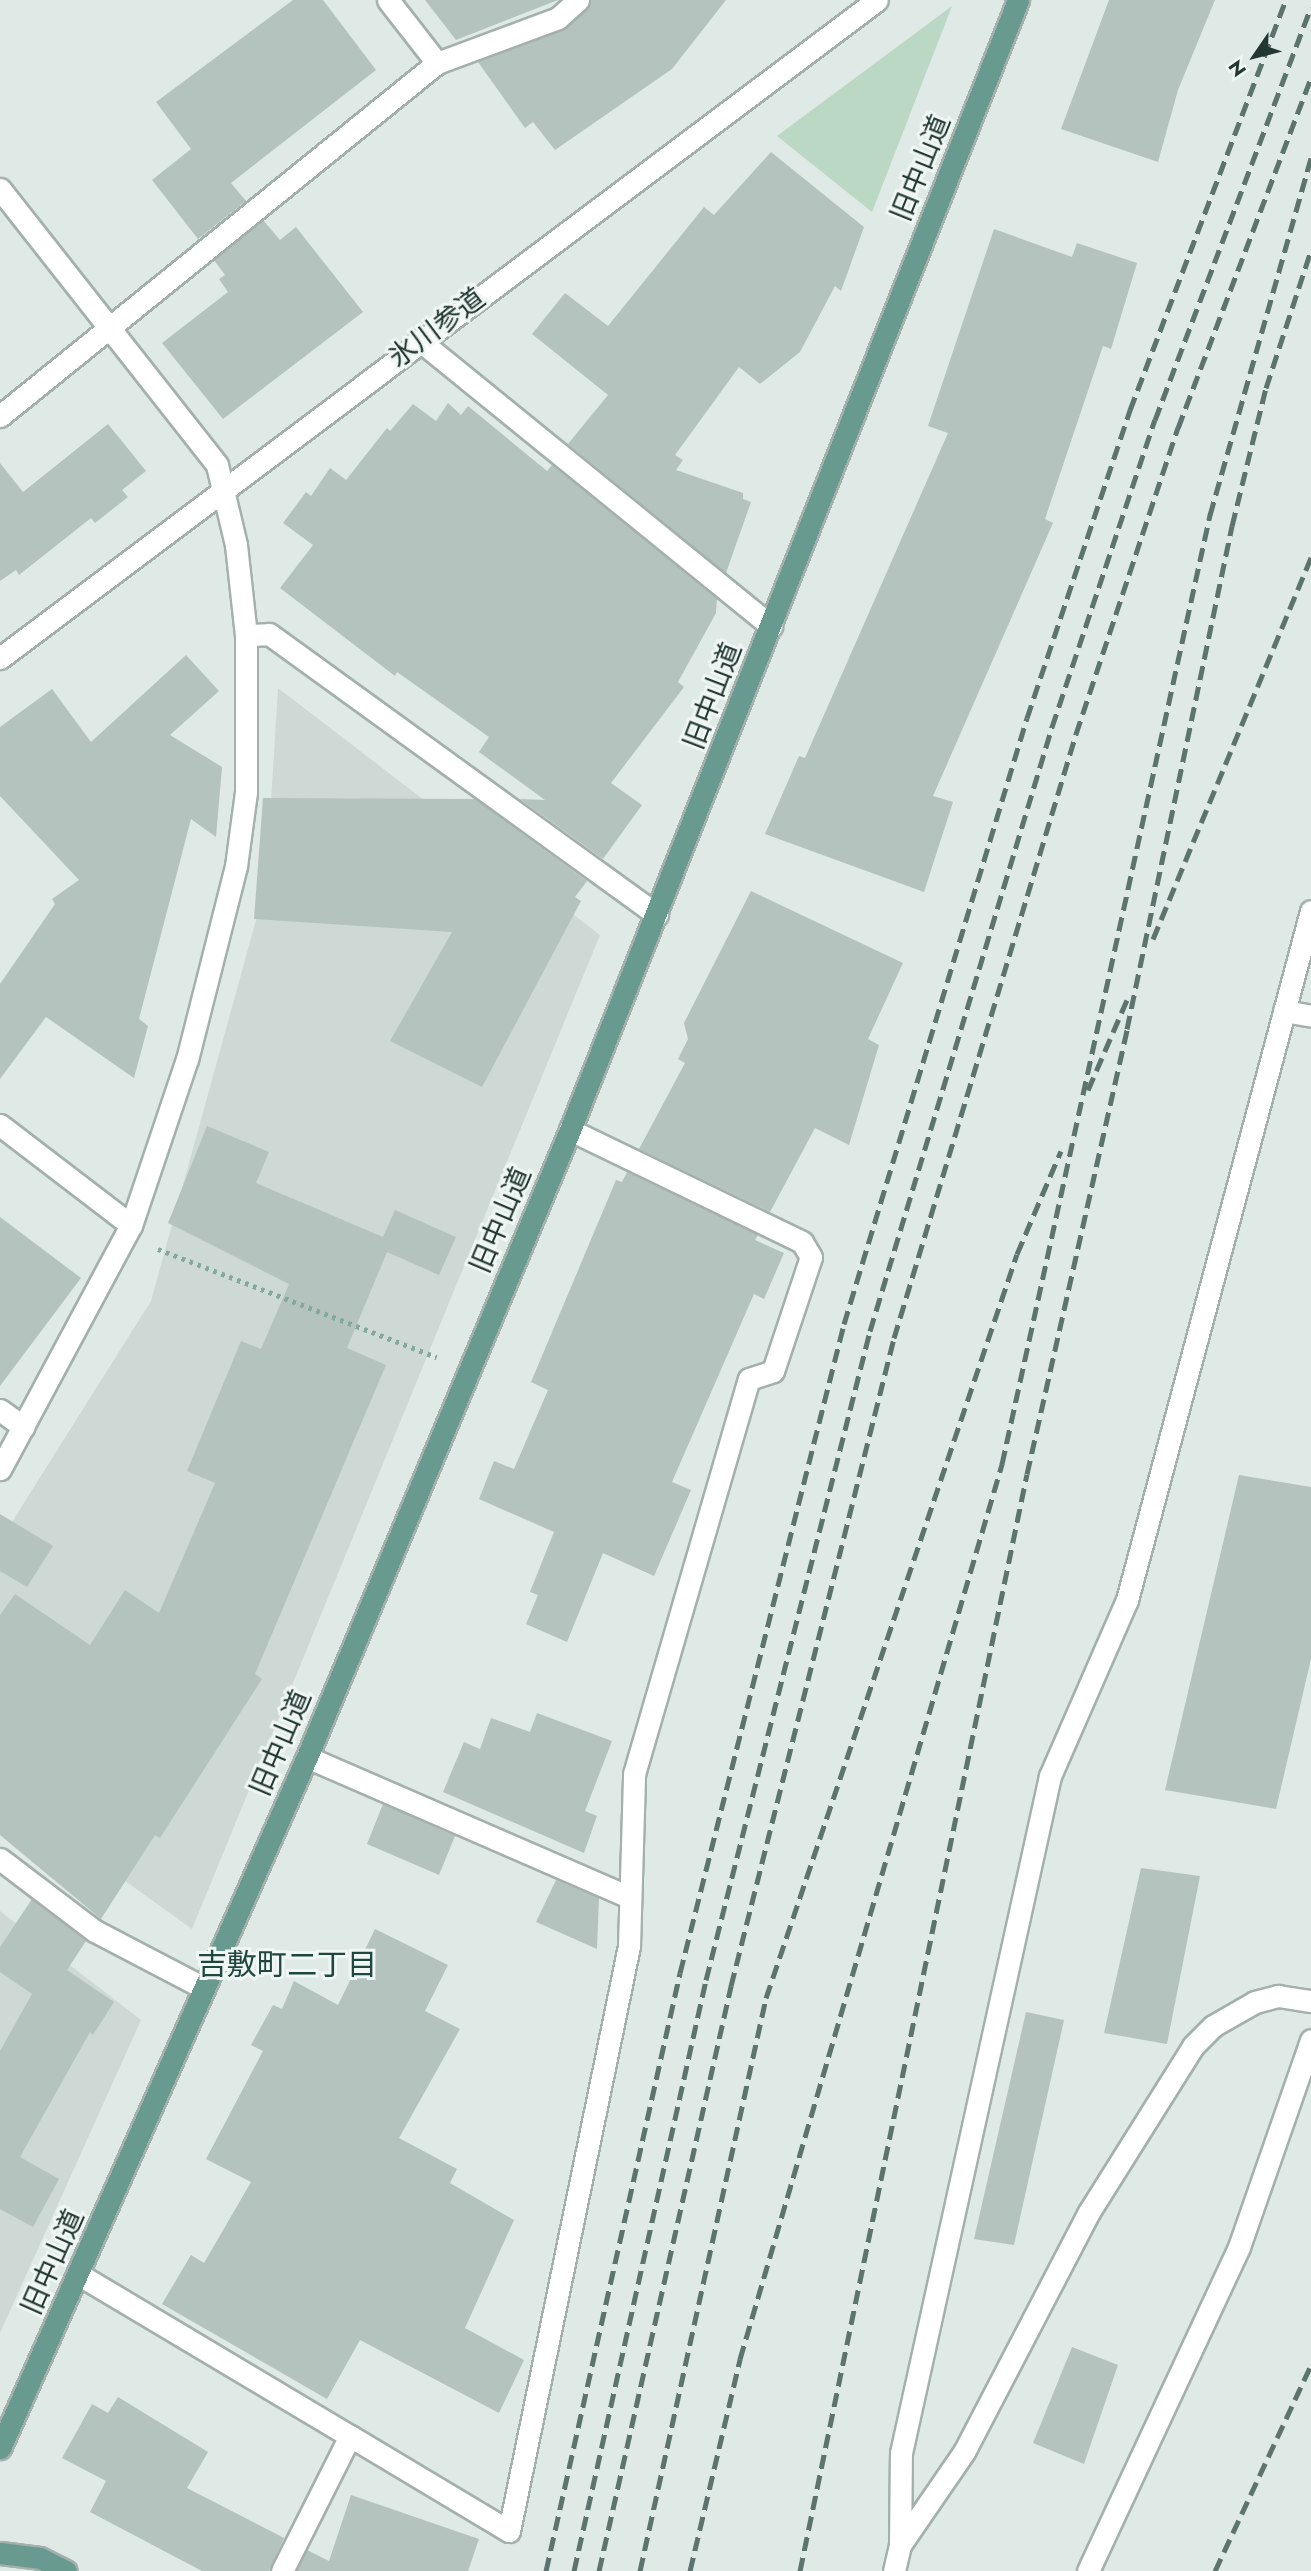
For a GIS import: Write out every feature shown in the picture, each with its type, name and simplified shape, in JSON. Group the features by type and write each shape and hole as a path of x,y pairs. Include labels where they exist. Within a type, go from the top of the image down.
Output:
{"main road":[{"name":"旧中山道","path":"0,2448 307,1757 570,1129 1018,0"},
{"path":"0,2553 40,2558 66,2571"}],"street":[{"path":"388,0 437,63"},
{"path":"0,416 110,332 437,63 558,18 578,0"},
{"name":"氷川参道","path":"0,659 225,493 419,340 877,0"},
{"path":"0,189 216,465 225,493 246,635 246,792 236,866 187,1059 128,1231 0,1469"},
{"path":"419,340 771,626"},
{"path":"246,635 269,634 657,915"},
{"path":"894,2571 900,2545 901,2453 1049,1776 1127,1600 1311,911"},
{"path":"1284,1011 1311,1016"},
{"path":"0,1125 128,1231"},
{"path":"78,2274 509,2531 629,1946 634,1773 749,1379 773,1371 811,1257 802,1241 570,1129"},
{"path":"0,1410 23,1427"},
{"path":"307,1757 629,1897"},
{"path":"0,1859 95,1931 204,1988"},
{"path":"900,2545 964,2452 1089,2212 1193,2046 1213,2026 1255,2002 1278,1996 1311,2001"},
{"path":"1088,2571 1239,2247 1311,2040"},
{"path":"282,2571 350,2436"}],"path":[{"path":"128,1231 468,1369"}],"shaded area":[{"path":"278,688 600,935 192,1929 0,1791 0,1541 151,1301 266,884"},
{"path":"0,1911 141,2020 0,2333"}],"green space":[{"path":"952,6 872,212 777,136"}],"building":[{"path":"293,0 323,0 376,70 231,183 246,201 198,239 152,180 191,149 156,102"},
{"path":"425,0 558,0 456,40"},
{"path":"591,0 726,0 672,69 555,150 533,122 525,128 478,62 563,30 587,10"},
{"path":"1109,0 1215,0 1178,90 1158,162 1061,129"},
{"path":"771,152 864,227 841,291 835,286 800,352 760,384 739,367 675,455 683,460 676,470 743,493 743,499 751,502 726,573 568,444 608,395 532,334 565,293 608,326 704,207 714,215"},
{"path":"263,220 280,240 296,227 363,312 223,419 162,343 228,292 219,279 225,275 214,260"},
{"path":"994,229 1072,257 1077,243 1137,263 1111,349 1103,346 1045,519 1053,523 933,796 953,802 924,892 765,834 799,756 805,758 948,433 928,426"},
{"path":"448,403 461,415 468,406 547,471 552,465 717,599 716,613 678,682 684,687 611,783 642,805 603,859 520,799 545,800 479,752 489,737 397,672 395,676 280,588 313,545 283,523 306,492 311,496 330,468 346,480 387,428 390,431 413,404 436,421"},
{"path":"108,424 146,471 122,490 128,497 95,523 91,518 19,575 16,570 0,581 0,463 23,492"},
{"path":"186,655 219,691 170,735 222,767 216,837 191,819 139,1019 148,1026 134,1078 46,1017 0,1079 0,984 55,904 52,899 79,880 0,796 0,727 52,689 91,742"},
{"path":"263,798 475,799 587,881 575,897 581,901 482,1087 390,1041 452,932 254,919"},
{"path":"751,891 903,963 868,1039 879,1045 849,1145 815,1128 770,1212 639,1149 685,1063 678,1059 688,1039 684,1023"},
{"path":"207,1126 269,1152 256,1183 383,1237 395,1210 456,1237 439,1275 387,1252 347,1348 386,1365 255,1674 262,1679 160,1838 155,1835 101,1919 0,1835 0,1615 15,1594 90,1645 125,1590 159,1613 215,1483 187,1471 241,1341 261,1349 289,1284 168,1223"},
{"path":"627,1172 758,1235 755,1240 784,1253 764,1299 754,1294 672,1482 691,1490 654,1576 603,1553 567,1642 526,1624 538,1595 530,1592 554,1532 479,1499 494,1461 514,1469 548,1390 531,1382 616,1180 622,1182"},
{"path":"0,1217 81,1278 0,1386"},
{"path":"1239,1475 1311,1487 1311,1659 1276,1809 1165,1790"},
{"path":"0,1514 53,1546 27,1587 0,1571"},
{"path":"537,1713 612,1741 585,1811 597,1816 584,1853 443,1792 464,1742 480,1749 491,1718 530,1732"},
{"path":"383,1804 455,1836 439,1875 367,1844"},
{"path":"1141,1868 1200,1876 1167,2044 1104,2033"},
{"path":"556,1880 599,1898 597,1949 536,1922"},
{"path":"32,1899 86,1941 67,1970 114,2002 93,2035 90,2032 20,2157 59,2179 33,2227 0,2209 0,2051 32,1994 0,1972 0,1947"},
{"path":"375,1929 448,1965 425,2011 460,2029 399,2138 457,2169 450,2183 514,2220 465,2328 524,2360 499,2413 360,2340 327,2399 162,2304 191,2255 204,2263 251,2182 206,2159 263,2051 251,2045 273,2005 282,2009 294,1981 338,2005"},
{"path":"1026,2012 1064,2020 1014,2245 974,2239"},
{"path":"1072,2347 1118,2365 1084,2464 1033,2443"},
{"path":"118,2397 208,2452 187,2488 284,2538 269,2571 202,2571 90,2512 106,2481 62,2458 92,2404 108,2413"},
{"path":"351,2495 479,2539 468,2571 297,2571 307,2550 329,2561"}],"railway":[{"path":"546,2571 680,1973 844,1324 1027,718 1130,410 1286,0"},
{"path":"574,2571 706,1980 870,1331 1052,727 1155,420 1311,8"},
{"path":"599,2571 731,1986 894,1338 1076,734 1178,428 1311,78"},
{"path":"690,2571 740,2359 1002,1464 1210,515 1311,158"},
{"path":"800,2571 1027,1474 1127,1029 1232,526 1266,388 1311,250"},
{"path":"1153,939 1311,557"},
{"path":"1088,1090 1127,1000"},
{"path":"640,2571 766,1998 1017,1254 1061,1151"},
{"path":"1215,2571 1311,2365"}],"district":[{"name":"吉敷町二丁目","path":"287,1965"}]}
